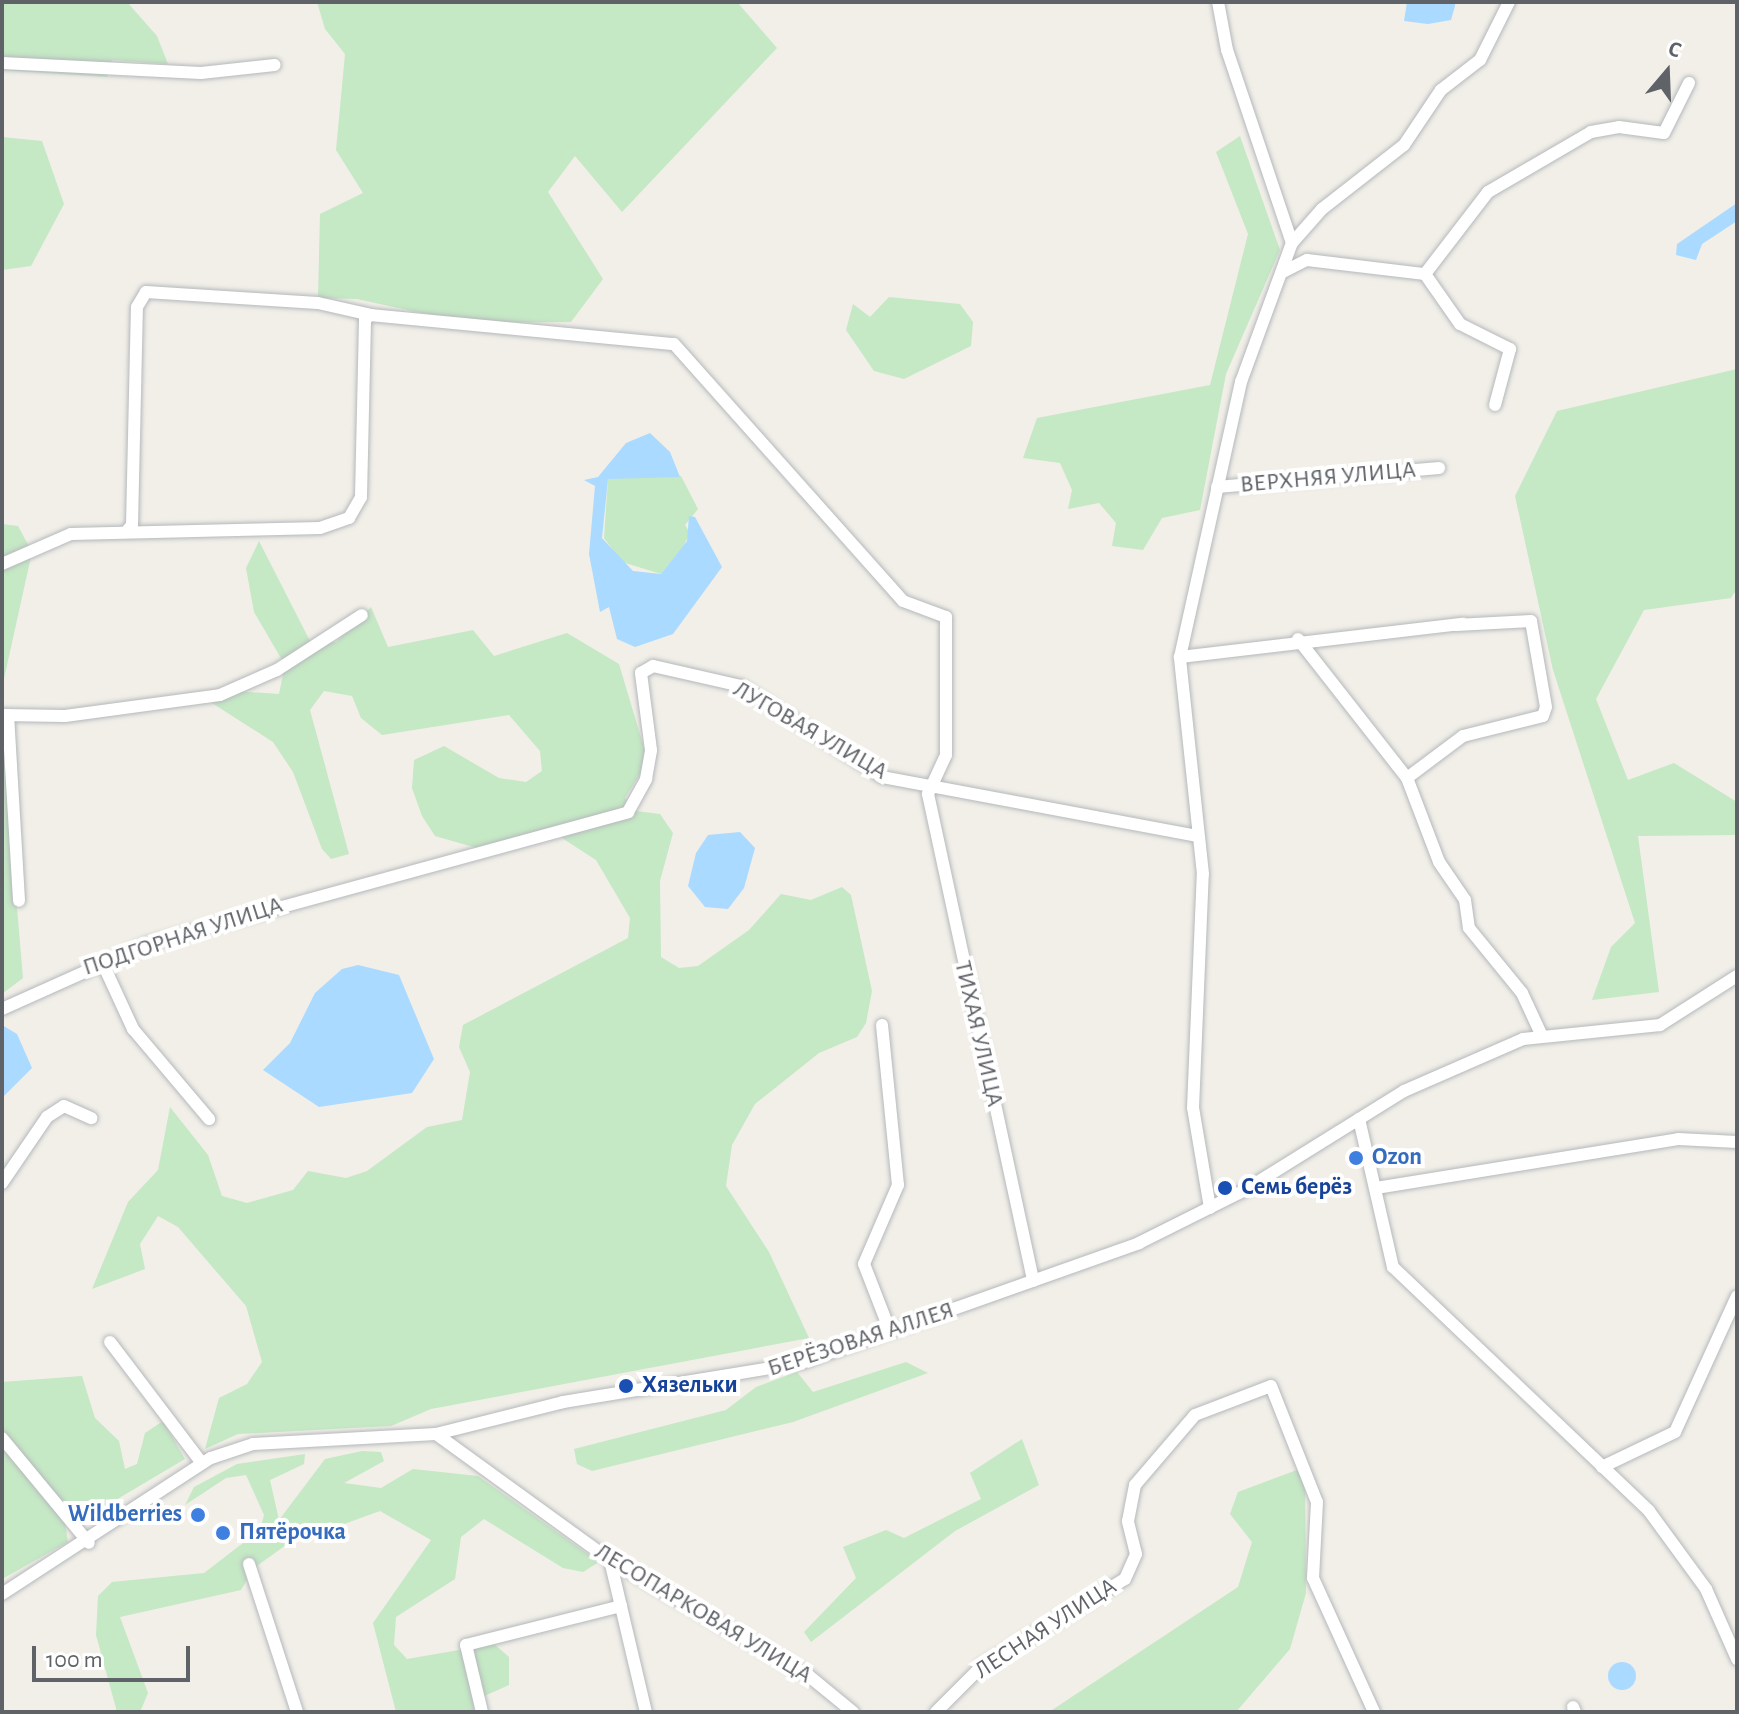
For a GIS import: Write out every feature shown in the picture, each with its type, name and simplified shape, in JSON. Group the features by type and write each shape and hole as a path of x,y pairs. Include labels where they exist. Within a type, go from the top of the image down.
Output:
{"street":[{"path":"1218,2 1227,50 1292,243 1307,260"},
{"path":"1210,1208 1193,1108 1198,836 1180,657 1241,382 1292,243 1322,209 1404,145 1441,90 1480,60 1509,2"},
{"path":"2,63 201,73 275,65"},
{"path":"1425,274 1488,192 1591,132 1619,127 1664,133 1689,83"},
{"path":"1283,272 1307,260 1425,274 1460,324 1510,349 1495,405"},
{"path":"126,532 132,525 137,307 146,292 318,303 371,315 674,344 903,601 946,617 946,755 931,787"},
{"path":"2,564 56,537 126,532 167,534 320,528 349,518 361,497 371,315"},
{"name":"ВЕРХНЯЯ УЛИЦА","path":"1217,487 1439,468"},
{"path":"19,901 5,715 65,716 220,695 277,670 362,615"},
{"path":"1180,657 1298,639 1459,624 1531,621 1546,707 1543,716 1463,736 1407,778"},
{"path":"1298,639 1407,778 1439,862 1465,900 1469,928 1522,993 1542,1036"},
{"name":"ЛУГОВАЯ УЛИЦА","path":"370,880 628,812 646,779 651,750 641,673 653,666 741,686 882,777 1198,836"},
{"name":"ТИХАЯ УЛИЦА","path":"931,787 938,851 1033,1281"},
{"name":"ПОДГОРНАЯ УЛИЦА","path":"2,1009 103,964 370,880"},
{"path":"103,964 133,1029 209,1119"},
{"name":"БЕРЁЗОВАЯ АЛЛЕЯ","path":"2,1594 89,1543 202,1463 253,1444 436,1434 563,1402 755,1375 1139,1243 1223,1201 1359,1119 1443,1073 1542,1036 1660,1025 1737,976"},
{"path":"882,1025 898,1185 864,1264 890,1331"},
{"path":"2,1183 47,1117 64,1106 91,1118"},
{"path":"1359,1119 1393,1267 1602,1467 1680,1547 1737,1659"},
{"path":"1376,1188 1678,1139 1737,1142"},
{"path":"1602,1467 1675,1432 1737,1296"},
{"path":"110,1342 202,1463"},
{"name":"ЛЕСНАЯ УЛИЦА","path":"936,1712 982,1666 1125,1579 1136,1554 1128,1521 1135,1485 1195,1415 1271,1386 1317,1502 1313,1578 1374,1712"},
{"name":"ЛЕСОПАРКОВАЯ УЛИЦА","path":"436,1434 610,1560 809,1676 853,1712"},
{"path":"2,1438 89,1543"},
{"path":"610,1560 646,1712"},
{"path":"249,1564 297,1712"},
{"path":"482,1712 466,1645 621,1606"}],"green space":[{"path":"2,2 127,2 157,36 168,64 112,60 107,77 2,70"},
{"path":"317,2 737,2 777,48 622,212 575,156 548,192 603,279 571,322 467,323 357,299 318,298 320,214 363,193 336,150 345,54 325,29"},
{"path":"1240,136 1280,250 1226,374 1200,510 1162,518 1143,550 1112,546 1116,523 1099,503 1068,509 1072,490 1060,463 1023,458 1037,418 1210,385 1248,234 1216,152"},
{"path":"2,137 42,141 64,204 31,266 2,270"},
{"path":"889,297 960,304 973,322 971,346 904,379 874,371 846,330 853,304 870,317"},
{"path":"1737,369 1737,589 1731,598 1644,610 1596,699 1628,780 1674,763 1737,802 1737,835 1638,836 1659,992 1592,1000 1611,947 1635,923 1553,670 1515,496 1557,411"},
{"path":"635,473 681,476 698,509 685,525 690,533 683,547 661,574 622,562 604,538 608,479"},
{"path":"2,524 18,526 32,552 2,688"},
{"path":"259,541 311,643 336,642 371,607 388,647 473,630 494,656 567,633 619,664 648,761 625,798 636,811 660,814 673,833 660,881 661,957 679,968 698,966 749,930 781,894 811,900 842,887 851,895 872,991 866,1023 857,1037 819,1053 755,1104 732,1145 726,1186 769,1252 809,1338 431,1409 391,1426 238,1434 205,1449 219,1398 247,1384 262,1362 246,1306 178,1227 158,1216 140,1244 145,1269 92,1289 128,1202 158,1170 170,1107 208,1155 222,1196 247,1203 293,1190 308,1171 346,1178 367,1171 427,1127 462,1120 470,1072 459,1047 463,1025 628,938 630,918 596,860 548,829 477,848 435,836 422,816 412,788 414,760 444,746 499,778 526,782 542,771 540,751 509,715 382,735 361,718 352,696 324,691 310,710 349,854 331,859 322,849 293,772 273,742 212,703 235,691 279,694 285,665 254,612 246,568"},
{"path":"2,733 23,978 2,994"},
{"path":"906,1362 928,1373 793,1422 592,1471 577,1464 574,1449 726,1410 756,1387 797,1372 813,1392"},
{"path":"82,1376 95,1418 119,1441 125,1469 137,1464 145,1433 163,1421 185,1459 82,1520 64,1517 68,1542 2,1579 2,1382"},
{"path":"1022,1439 1039,1485 955,1531 811,1642 804,1632 856,1578 843,1547 886,1530 904,1538 981,1499 970,1473"},
{"path":"362,1451 381,1452 384,1461 344,1483 381,1488 413,1469 478,1476 599,1562 583,1572 563,1568 484,1519 461,1537 455,1579 396,1617 394,1645 407,1659 494,1644 509,1657 509,1685 482,1697 472,1712 396,1712 373,1623 431,1540 380,1511 286,1545 254,1568 241,1590 120,1617 148,1693 140,1712 117,1712 96,1635 98,1596 112,1582 204,1573 260,1530 264,1515 246,1475 226,1478 185,1505 194,1487 237,1464 305,1454 304,1464 270,1480 279,1520 325,1459"},
{"path":"1297,1470 1305,1479 1306,1593 1290,1649 1236,1712 1049,1712 1238,1587 1252,1542 1230,1514 1238,1492"}],"water":[{"path":"1407,2 1455,2 1455,6 1451,20 1428,24 1404,21"},
{"path":"1737,203 1737,221 1702,244 1696,260 1676,255 1677,244"},
{"path":"650,433 670,452 680,477 608,479 602,538 633,571 661,574 687,541 689,516 695,517 722,567 673,634 635,647 617,639 609,607 600,612 589,554 595,486 584,480 598,477 626,443"},
{"path":"740,832 755,848 744,888 728,909 705,907 688,886 696,853 708,835"},
{"path":"358,965 399,975 434,1059 412,1093 319,1107 263,1070 290,1043 315,993 342,969"},
{"path":"2,1025 17,1034 32,1068 2,1098"},
{"path":"1622,1662 1632,1666 1636,1676 1632,1686 1622,1690 1612,1686 1608,1676 1612,1666"}],"place":[{"name":"Ozon","path":"1356,1158"},
{"name":"Семь берёз","path":"1225,1188"},
{"name":"Хязельки","path":"626,1386"},
{"name":"Wildberries","path":"198,1515"},
{"name":"Пятёрочка","path":"223,1533"}]}
